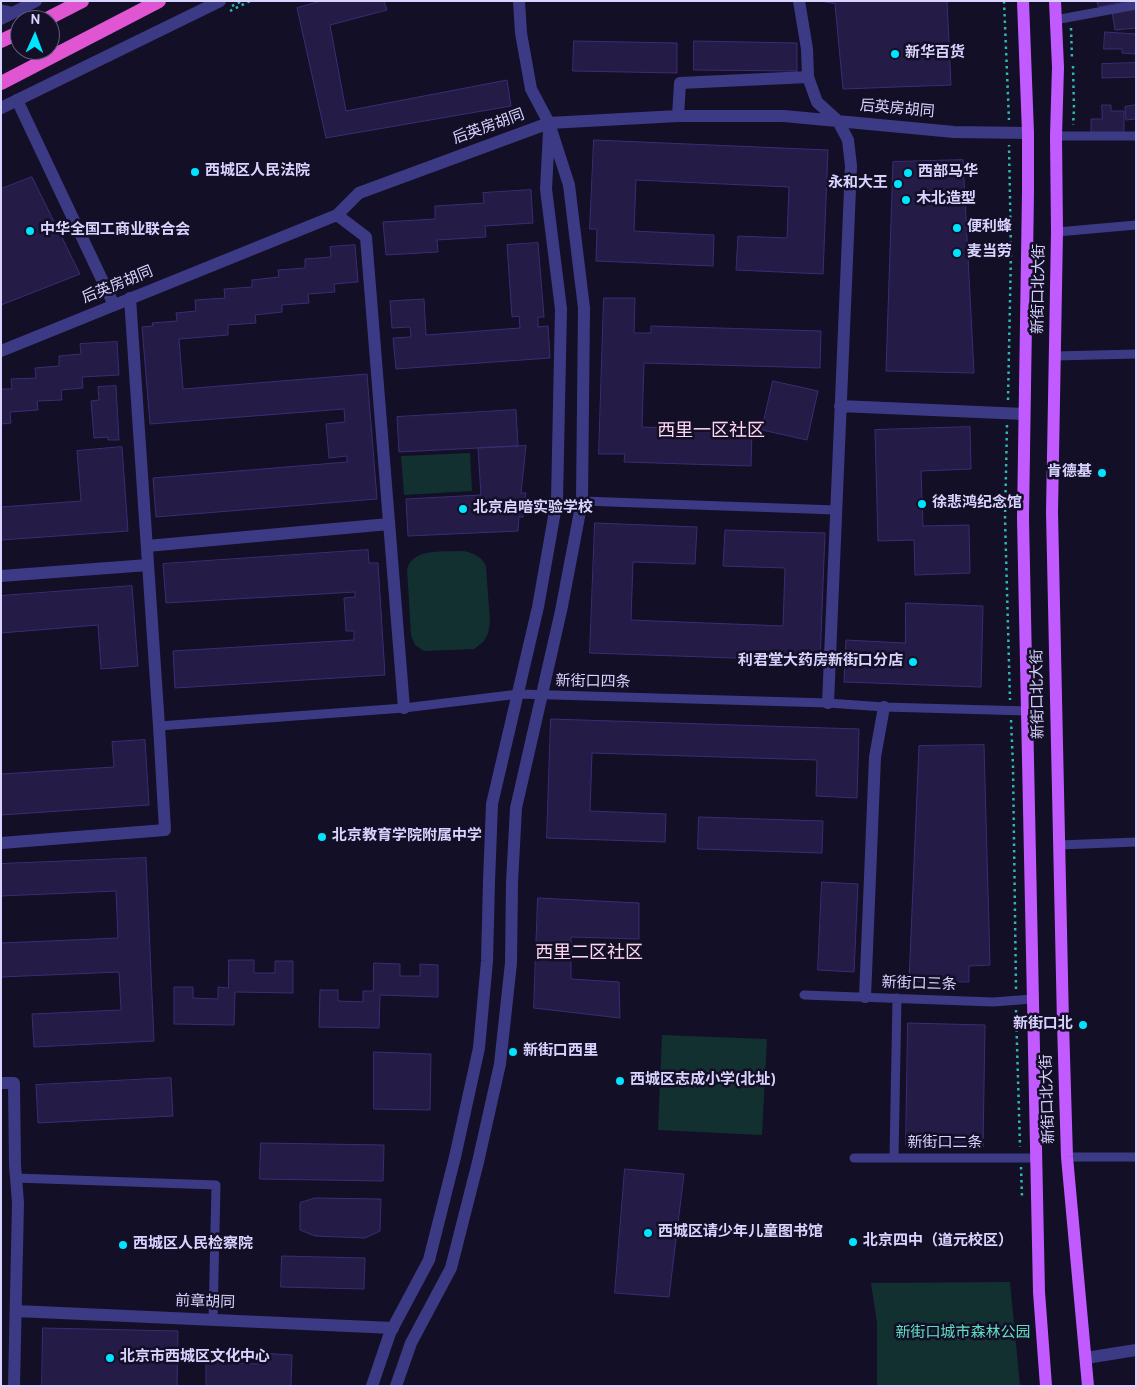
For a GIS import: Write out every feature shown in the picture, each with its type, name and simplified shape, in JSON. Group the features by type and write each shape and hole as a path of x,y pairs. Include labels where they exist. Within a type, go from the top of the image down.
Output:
{"highway":[{"path":"60,12 82,1"},
{"path":"1,83 159,1"}],"main road":[{"name":"新街口北大街","path":"1023,1 1028,133 1023,518 1039,1292 1046,1386"},
{"name":"新街口北大街","path":"1055,1 1058,67 1056,136 1058,232 1052,512 1059,845 1067,1157 1088,1386"}],"street":[{"path":"19,10 36,1"},
{"path":"1,108 220,1"},
{"path":"396,1386 411,1343 451,1268 500,1064 511,963 512,883 516,808 543,696 582,501 584,308 569,185 549,123 531,89 521,33 519,1"},
{"path":"799,1 808,49 808,77 817,102 838,121 848,140 851,166 828,703"},
{"path":"678,116 680,83 808,77"},
{"path":"17,100 114,305"},
{"name":"后英房胡同","path":"1,351 336,215 359,193 549,123 678,116 784,116 954,132 1028,133"},
{"path":"372,1386 393,1328 429,1260 455,1157 479,1048 488,961 492,804 538,607 557,500 561,309 546,190 549,123"},
{"path":"336,215 366,237 404,708"},
{"path":"1,843 165,830 130,298"},
{"path":"840,406 1024,414"},
{"path":"147,546 389,524"},
{"path":"1,576 148,566"},
{"path":"865,997 875,757 884,707"},
{"path":"8,1083 18,1203 14,1386"},
{"name":"前章胡同","path":"16,1311 393,1328"},
{"path":"1086,1358 1136,1350"}],"lane":[{"path":"1055,20 1136,6"},
{"path":"1056,136 1136,136"},
{"path":"1058,232 1136,225"},
{"path":"1055,356 1136,354"},
{"path":"582,501 836,510"},
{"name":"新街口四条","path":"159,726 404,708 519,694 1028,711"},
{"path":"1059,845 1136,842"},
{"name":"新街口三条","path":"804,994 993,1002 1033,1000"},
{"path":"894,1158 897,998"},
{"path":"1067,1157 1136,1157"},
{"name":"新街口二条","path":"854,1158 1036,1158"},
{"path":"16,1178 216,1185 214,1320"}],"path":[{"path":"1071,17 1074,109 1072,136"}],"green space":[{"path":"470,453 472,491 404,495 401,456"},
{"path":"440,551 464,551 477,556 486,566 490,622 488,634 483,642 474,649 424,651 415,645 411,635 407,569 410,562 423,554"},
{"path":"662,1035 767,1039 762,1135 658,1130"},
{"name":"新街口城市森林公园","path":"1010,1282 1020,1386 877,1386 877,1323 871,1283"}],"building":[{"path":"322,1 384,1 387,10 330,25 346,111 507,80 511,106 326,138 297,8"},
{"name":"新华百货","path":"821,1 947,1 951,85 843,89 835,4"},
{"path":"1097,1 1129,1 1099,7"},
{"path":"1136,9 1136,28 1115,30 1112,12"},
{"path":"1105,32 1136,34 1135,54 1122,53 1122,49 1104,49"},
{"path":"574,41 677,43 677,73 573,71"},
{"path":"694,41 797,43 797,71 694,70"},
{"path":"1136,63 1136,77 1102,78 1102,64"},
{"path":"1102,105 1111,105 1111,111 1124,111 1124,135 1091,135 1091,119 1102,119"},
{"path":"1136,105 1136,119 1126,120 1125,107"},
{"path":"594,140 828,150 823,274 736,270 738,236 787,238 789,187 636,180 634,231 714,235 713,266 596,261 597,229 590,229"},
{"path":"963,160 974,373 886,371 893,162"},
{"name":"中华全国工商业联合会","path":"32,177 80,274 1,305 1,189"},
{"path":"531,190 533,223 485,226 486,237 437,240 438,252 386,255 383,222 435,219 435,206 484,203 483,193"},
{"path":"538,243 544,317 538,317 538,327 548,326 550,358 396,369 393,338 411,337 410,327 392,328 390,301 424,299 426,335 520,328 519,316 512,317 507,245"},
{"path":"355,245 358,282 334,284 335,292 308,294 309,303 282,305 282,312 255,315 256,323 228,325 228,335 179,339 183,389 367,374 377,499 156,517 153,478 347,462 347,456 329,458 326,424 345,422 344,409 150,424 142,327 153,326 152,323 177,321 176,313 196,311 195,300 225,298 224,289 252,287 252,280 279,277 278,270 305,268 305,259 331,257 330,247"},
{"path":"604,298 635,298 634,333 651,333 651,326 821,331 820,368 644,363 642,427 752,431 751,466 624,462 625,454 599,454"},
{"path":"117,342 119,375 82,377 83,388 61,390 62,400 37,401 38,410 10,412 11,423 1,424 1,389 12,389 11,379 36,378 35,368 59,366 59,356 81,354 80,344"},
{"path":"773,381 818,391 807,440 762,430"},
{"path":"116,386 119,440 108,440 108,437 94,438 91,401 99,400 98,387"},
{"path":"516,410 518,446 399,452 397,417"},
{"path":"970,427 971,469 921,471 923,526 969,525 970,573 915,575 914,540 878,541 875,430"},
{"path":"526,446 521,493 526,493 523,517 519,517 518,531 408,536 406,499 481,495 478,448"},
{"path":"122,447 128,531 1,540 1,507 81,501 77,451"},
{"path":"595,523 697,527 695,564 633,562 631,620 783,626 785,568 723,566 725,530 825,533 820,661 590,653"},
{"path":"368,550 369,563 378,563 385,675 175,688 173,651 354,640 354,631 346,631 344,598 355,597 355,592 166,603 163,564"},
{"path":"132,586 138,666 101,669 98,625 1,633 1,596"},
{"name":"利君堂大药房新街口分店","path":"906,603 983,606 981,687 844,682 846,640 905,643"},
{"path":"551,719 859,729 857,798 816,796 817,760 592,753 590,811 666,814 665,842 547,838"},
{"path":"145,740 149,805 1,815 1,774 114,767 112,742"},
{"path":"984,745 990,965 969,966 969,982 909,981 919,746"},
{"path":"699,817 823,821 822,853 698,849"},
{"path":"146,858 154,1041 34,1047 32,1014 121,1010 119,972 1,977 1,943 118,938 116,891 1,896 1,864"},
{"path":"822,882 858,884 854,972 818,970"},
{"path":"538,898 639,903 639,939 571,937 571,979 619,982 620,1018 534,1008"},
{"path":"229,960 254,960 254,973 275,973 275,961 293,961 293,993 235,992 234,1025 174,1024 174,987 193,987 193,998 218,999 218,987 228,988"},
{"path":"374,963 400,964 400,976 420,976 420,964 438,965 438,997 380,995 379,1028 319,1027 320,990 338,990 338,1001 363,1002 363,991 373,991"},
{"path":"908,1023 985,1025 983,1147 906,1145"},
{"path":"374,1052 431,1054 430,1110 374,1109"},
{"path":"171,1078 173,1116 38,1123 36,1085"},
{"path":"261,1143 384,1145 383,1181 260,1179"},
{"name":"西城区请少年儿童图书馆","path":"625,1169 684,1174 669,1297 615,1293"},
{"path":"315,1198 381,1199 380,1231 365,1238 315,1236 300,1230 300,1203"},
{"path":"282,1256 365,1258 364,1289 281,1287"},
{"name":"北京市西城区文化中心","path":"43,1328 178,1331 177,1386 42,1386"},
{"path":"260,1353 292,1355 291,1386 206,1386 206,1362 259,1364"}],"place":[{"name":"新华百货","path":"895,54"},
{"name":"西城区人民法院","path":"195,172"},
{"name":"西部马华","path":"908,173"},
{"name":"永和大王","path":"898,184"},
{"name":"木北造型","path":"906,200"},
{"name":"便利蜂","path":"957,228"},
{"name":"中华全国工商业联合会","path":"30,231"},
{"name":"麦当劳","path":"957,253"},
{"name":"肯德基","path":"1102,473"},
{"name":"徐悲鸿纪念馆","path":"922,504"},
{"name":"北京启喑实验学校","path":"463,509"},
{"name":"利君堂大药房新街口分店","path":"913,662"},
{"name":"北京教育学院附属中学","path":"322,837"},
{"name":"新街口北","path":"1083,1025"},
{"name":"新街口西里","path":"513,1052"},
{"name":"西城区志成小学(北址)","path":"620,1081"},
{"name":"西城区请少年儿童图书馆","path":"648,1233"},
{"name":"北京四中（道元校区）","path":"853,1242"},
{"name":"西城区人民检察院","path":"123,1245"},
{"name":"北京市西城区文化中心","path":"110,1358"}],"district":[{"name":"西里一区社区","path":"711,432"},
{"name":"西里二区社区","path":"589,954"}]}
